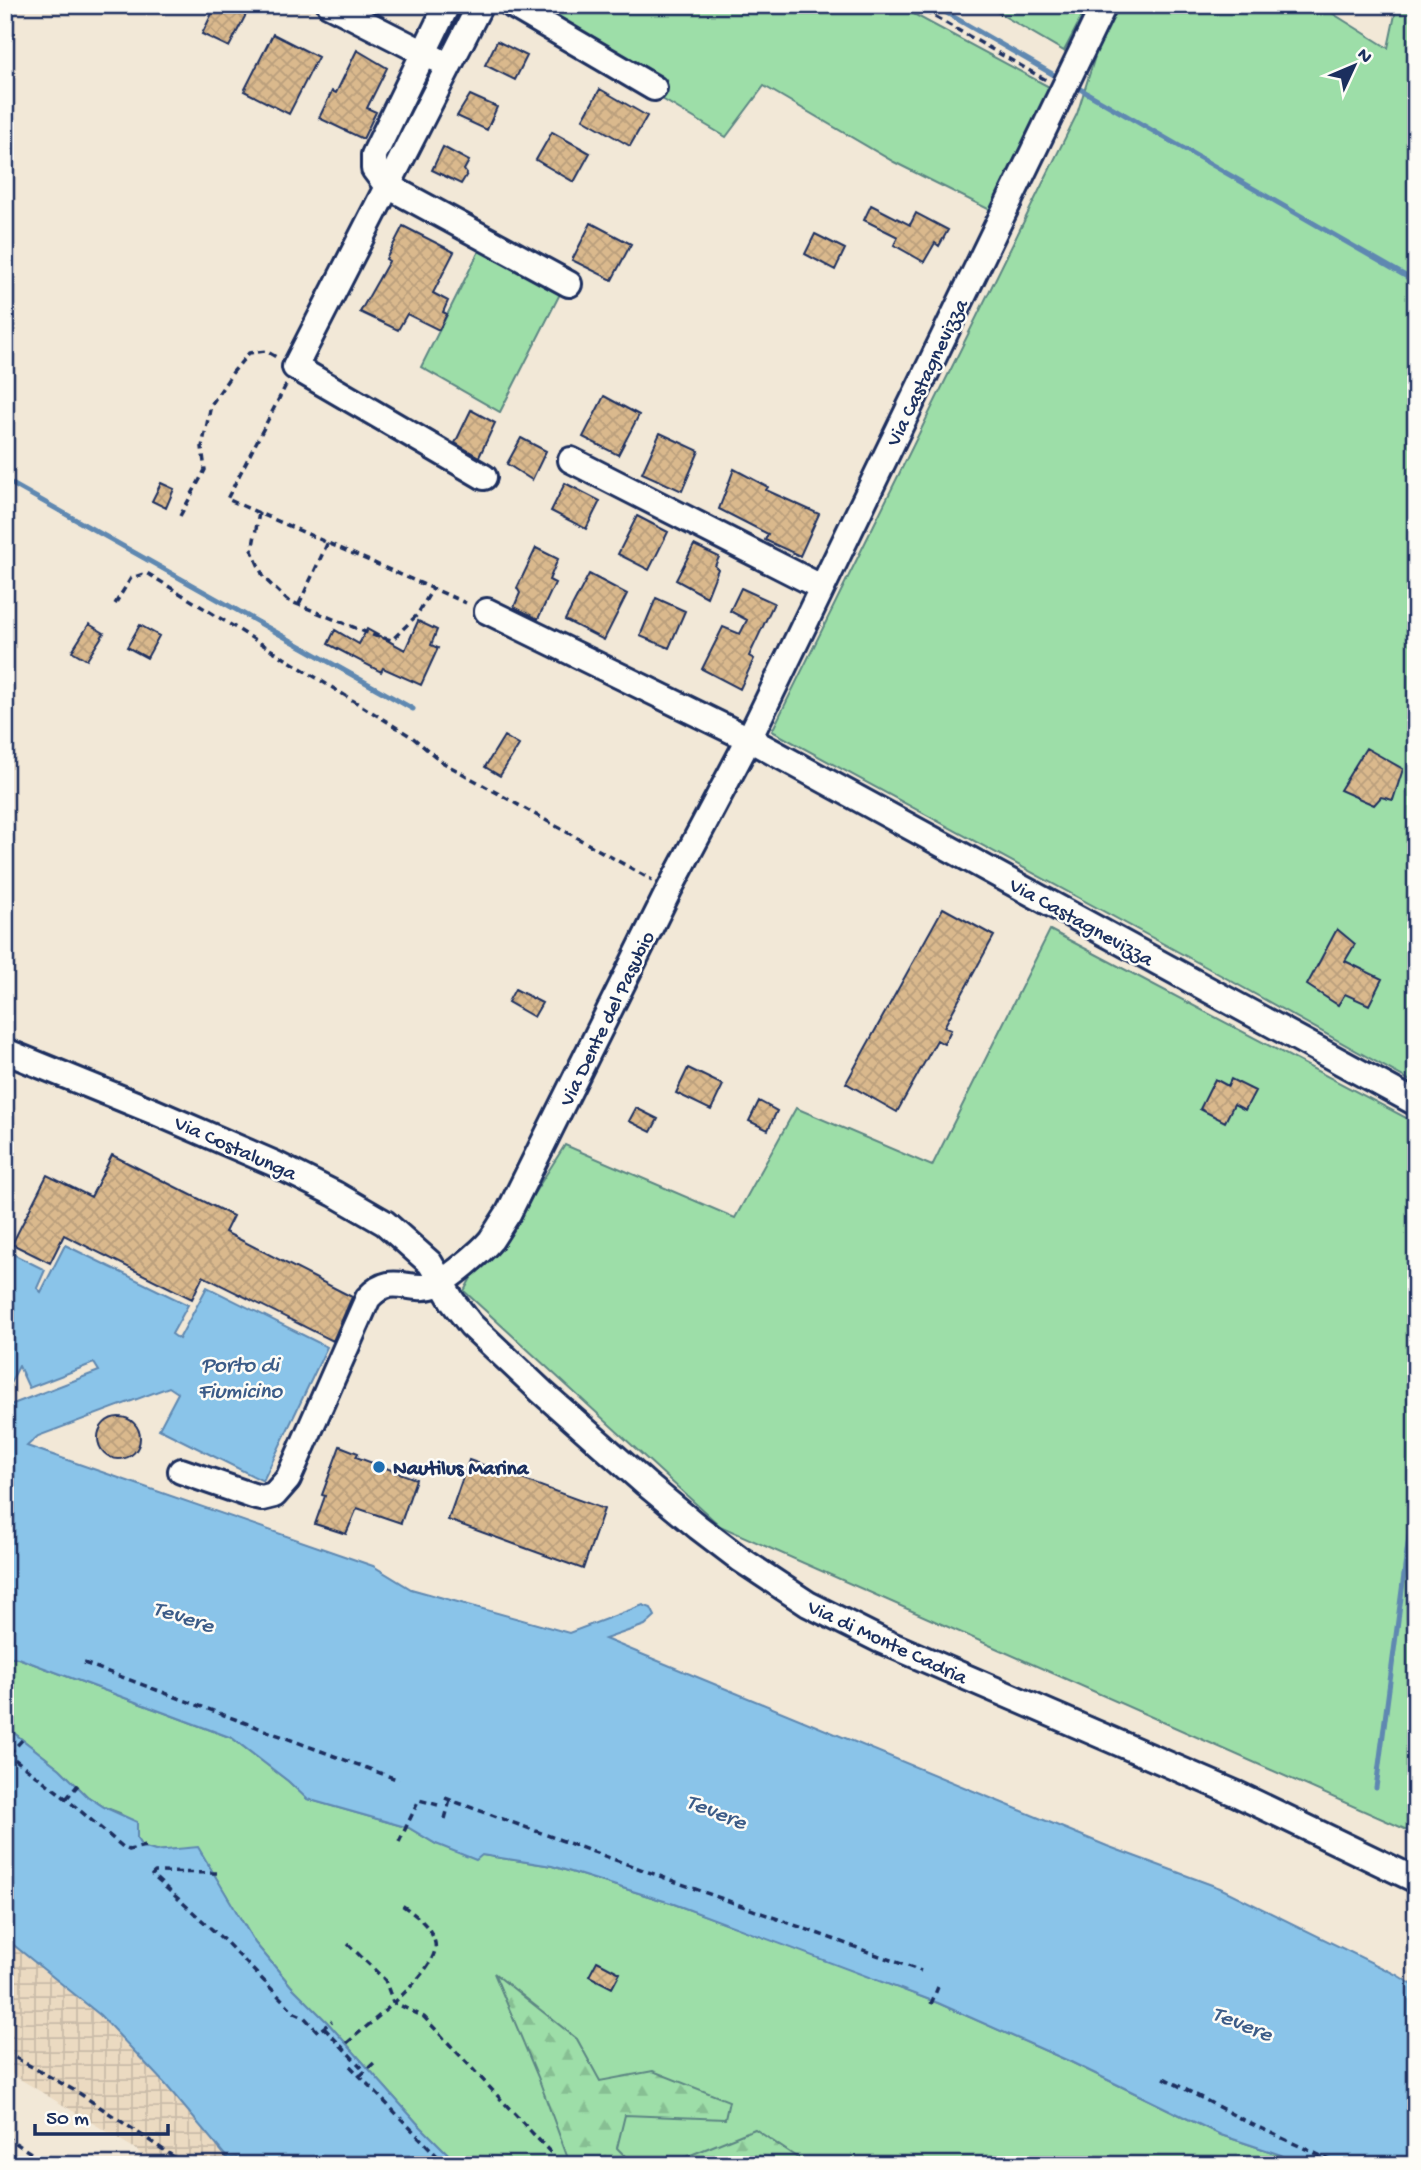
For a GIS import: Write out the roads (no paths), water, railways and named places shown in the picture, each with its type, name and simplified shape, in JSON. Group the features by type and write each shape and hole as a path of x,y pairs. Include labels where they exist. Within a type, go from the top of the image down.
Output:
{"street":[{"path":"330,5 448,66"},
{"path":"447,5 374,155 374,169 386,185 569,284"},
{"path":"480,5 295,367 484,477"},
{"path":"512,5 654,88"},
{"name":"Via Castagnevizza","path":"749,739 1104,5"},
{"path":"571,460 821,587"},
{"name":"Via Castagnevizza","path":"476,607 749,739 1416,1103"},
{"name":"Via Dente del Pasubio","path":"442,1282 489,1242 509,1212 669,890 749,739"},
{"name":"Via Costalunga","path":"5,1051 179,1122 323,1188 394,1230 430,1263 442,1282"},
{"path":"181,1471 253,1496 274,1495 288,1479 368,1298 385,1285 398,1283 428,1287 442,1282"},
{"name":"Via di Monte Cadria","path":"442,1282 471,1325 582,1428 698,1527 800,1599 880,1640 1237,1794 1416,1880"}],"water":[{"path":"65,1245 188,1305 172,1334 179,1339 207,1287 327,1347 263,1481 159,1429 178,1393 169,1387 38,1436 27,1446 373,1566 411,1589 569,1633 643,1605 651,1608 655,1616 645,1625 605,1639 1107,1846 1220,1888 1397,1975 1416,1987 1416,2165 1299,2165 1281,2155 1221,2135 1071,2062 938,2003 674,1904 552,1866 482,1855 476,1860 436,1844 409,1828 307,1799 232,1738 18,1658 5,1656 5,1407 99,1371 94,1363 29,1388 19,1366 5,1393 5,1258 9,1252 45,1270 37,1288 41,1292"},
{"path":"5,1726 60,1769 87,1796 137,1822 137,1839 142,1847 155,1851 198,1847 255,1943 291,1986 459,2165 244,2165 236,2157 228,2159 166,2085 100,2015 5,1938"}],"waterway":[{"path":"933,5 1061,79"},
{"path":"1073,85 1416,282"},
{"path":"5,480 413,709"},
{"path":"1376,1788 1416,1483"}],"place":[{"name":"Nautilus Marina","path":"379,1467"}],"water label":[{"name":"Porto di Fiumicino","path":"240,1376"},
{"name":"Tevere","path":"184,1615"},
{"name":"Tevere","path":"717,1810"},
{"name":"Tevere","path":"1243,2022"}]}
